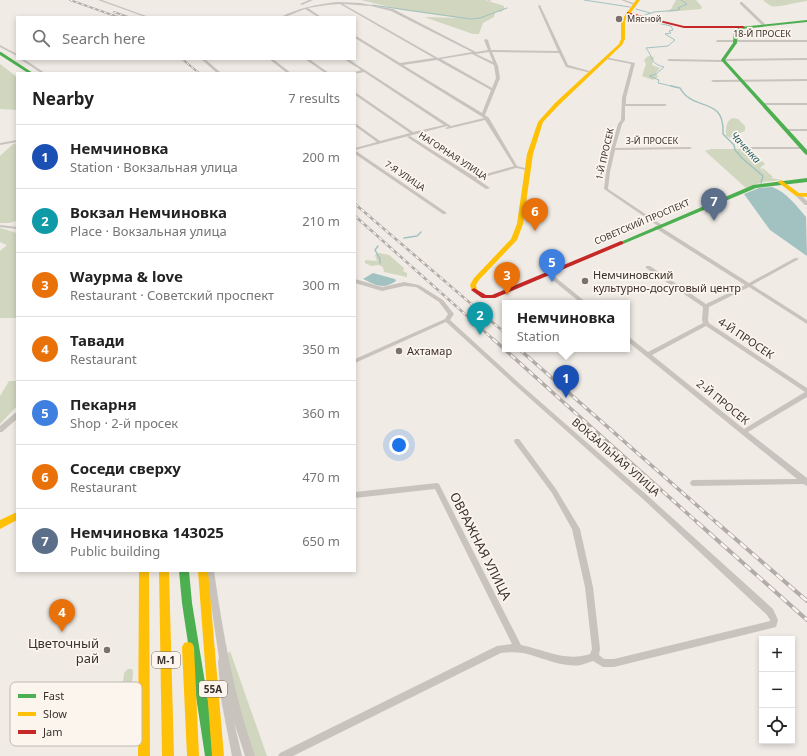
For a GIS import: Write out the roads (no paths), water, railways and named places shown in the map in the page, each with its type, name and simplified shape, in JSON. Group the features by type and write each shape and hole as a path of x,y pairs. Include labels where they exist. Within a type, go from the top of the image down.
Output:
{"main road":[{"path":"527,169 531,148 545,117 621,44 623,39 623,21 637,2"},
{"path":"628,13 642,15 684,27 744,27 807,22"},
{"path":"744,27 736,31 736,41 723,60 805,150"},
{"path":"3,51 29,72"},
{"path":"0,59 20,72"},
{"name":"СОВЕТСКИЙ ПРОСПЕКТ","path":"527,169 517,236 509,246 484,269 473,285 476,292 488,298 755,186 807,180"},
{"path":"781,182 798,195 807,195"},
{"path":"0,525 16,517"},
{"name":"М-1","path":"144,572 144,756"},
{"name":"М-1","path":"164,572 168,756"},
{"name":"М-1","path":"184,572 193,756"},
{"name":"55А","path":"203,572 218,756"},
{"name":"М-1","path":"185,594 196,655 204,720 211,756"}],"street":[{"path":"99,0 145,16"},
{"path":"312,0 301,5 318,16"},
{"path":"622,0 637,2"},
{"path":"741,3 764,25"},
{"path":"340,4 493,90"},
{"path":"285,16 306,8 340,4 380,7 392,10 494,64"},
{"path":"539,6 567,66 591,72"},
{"path":"356,38 487,118 516,167"},
{"path":"483,115 498,78 486,40"},
{"name":"18-Й ПРОСЕК","path":"717,41 807,41"},
{"path":"0,46 3,51 16,55"},
{"path":"401,64 473,52 560,52"},
{"name":"1-Й ПРОСЕК","path":"606,58 633,62 624,98 623,120 620,124 613,149 606,189 659,226"},
{"path":"23,60 41,72"},
{"path":"204,60 217,72"},
{"path":"272,60 288,72"},
{"path":"308,60 326,72"},
{"path":"348,60 449,126"},
{"path":"668,60 807,60"},
{"path":"356,72 364,71"},
{"path":"714,81 807,80"},
{"name":"НАГОРНАЯ УЛИЦА","path":"356,94 411,135 488,188"},
{"path":"762,104 807,104"},
{"path":"624,105 665,105"},
{"path":"356,150 378,141 487,118"},
{"path":"356,125 378,141"},
{"path":"786,130 807,130"},
{"path":"0,144 16,141"},
{"name":"3-Й ПРОСЕК","path":"613,149 690,148"},
{"path":"752,148 805,150"},
{"name":"7-Я УЛИЦА","path":"356,151 446,213"},
{"path":"474,179 516,167 527,169"},
{"path":"798,195 807,204"},
{"path":"0,226 16,228"},
{"path":"659,226 749,286 807,322"},
{"path":"648,267 706,306 749,286 797,259"},
{"path":"547,273 580,300"},
{"path":"356,281 382,289 404,284 417,286 437,298 447,307 451,314 447,320 356,361"},
{"name":"4-Й ПРОСЕК","path":"706,306 706,324 807,391"},
{"name":"ВОКЗАЛЬНАЯ УЛИЦА","path":"447,320 646,498 770,612 774,620 773,624 614,663 604,663 594,657"},
{"path":"648,355 706,324"},
{"name":"2-Й ПРОСЕК","path":"630,340 807,482"},
{"path":"744,432 807,394"},
{"path":"0,430 16,416"},
{"path":"283,756 500,649 508,647 518,648 561,660 579,662 594,657 596,649 590,593 581,545 576,529 554,491 517,441"},
{"path":"693,483 807,482"},
{"name":"ОВРАЖНАЯ УЛИЦА","path":"356,496 437,486 518,648"},
{"path":"210,572 222,652 236,716 250,756"},
{"path":"222,652 222,672 225,699 237,756"}],"water":[{"path":"772,187 782,192 806,217 807,256 770,230 744,194 759,188"},
{"path":"373,273 395,279 396,281 391,284 379,286 363,279"}],"waterway":[{"path":"584,0 630,7"},
{"name":"Чаченка","path":"676,87 658,83 659,80 649,76 656,74 664,67 656,64 652,60 646,48 668,46 675,40 665,34 671,33 669,31 673,30 671,26 639,19 639,17 654,12 679,10 680,9 678,8 687,4 681,0"},
{"path":"372,5 471,19 480,18 507,8"},
{"path":"636,9 650,13"},
{"name":"Чаченка","path":"671,86 680,88 686,96 714,109 719,114 722,122 723,134 734,145 735,150 743,159 763,176 761,183"},
{"path":"404,238 417,236 421,232"},
{"path":"378,246 375,250 380,259 380,263"}],"railway":[{"path":"70,0 115,16"},
{"path":"114,12 125,16"},
{"path":"183,60 198,72"},
{"path":"356,205 502,330"},
{"path":"356,217 494,340"},
{"path":"493,339 502,347"},
{"path":"507,352 698,523"},
{"path":"522,352 717,523"},
{"path":"697,522 807,620"},
{"path":"716,522 807,601"}],"place":[{"name":"Мясной","path":"619,19"},
{"name":"Немчиновка 143025","path":"714,221"},
{"name":"Соседи сверху","path":"535,231"},
{"name":"Немчиновский культурно-досуговый центр","path":"585,281"},
{"name":"Пекарня","path":"552,282"},
{"name":"Wаурма & love","path":"507,295"},
{"name":"Вокзал Немчиновка","path":"480,335"},
{"name":"Ахтамар","path":"399,351"},
{"name":"Немчиновка","path":"566,398"},
{"name":"Тавади","path":"62,632"},
{"name":"Цветочный рай","path":"107,650"}]}
